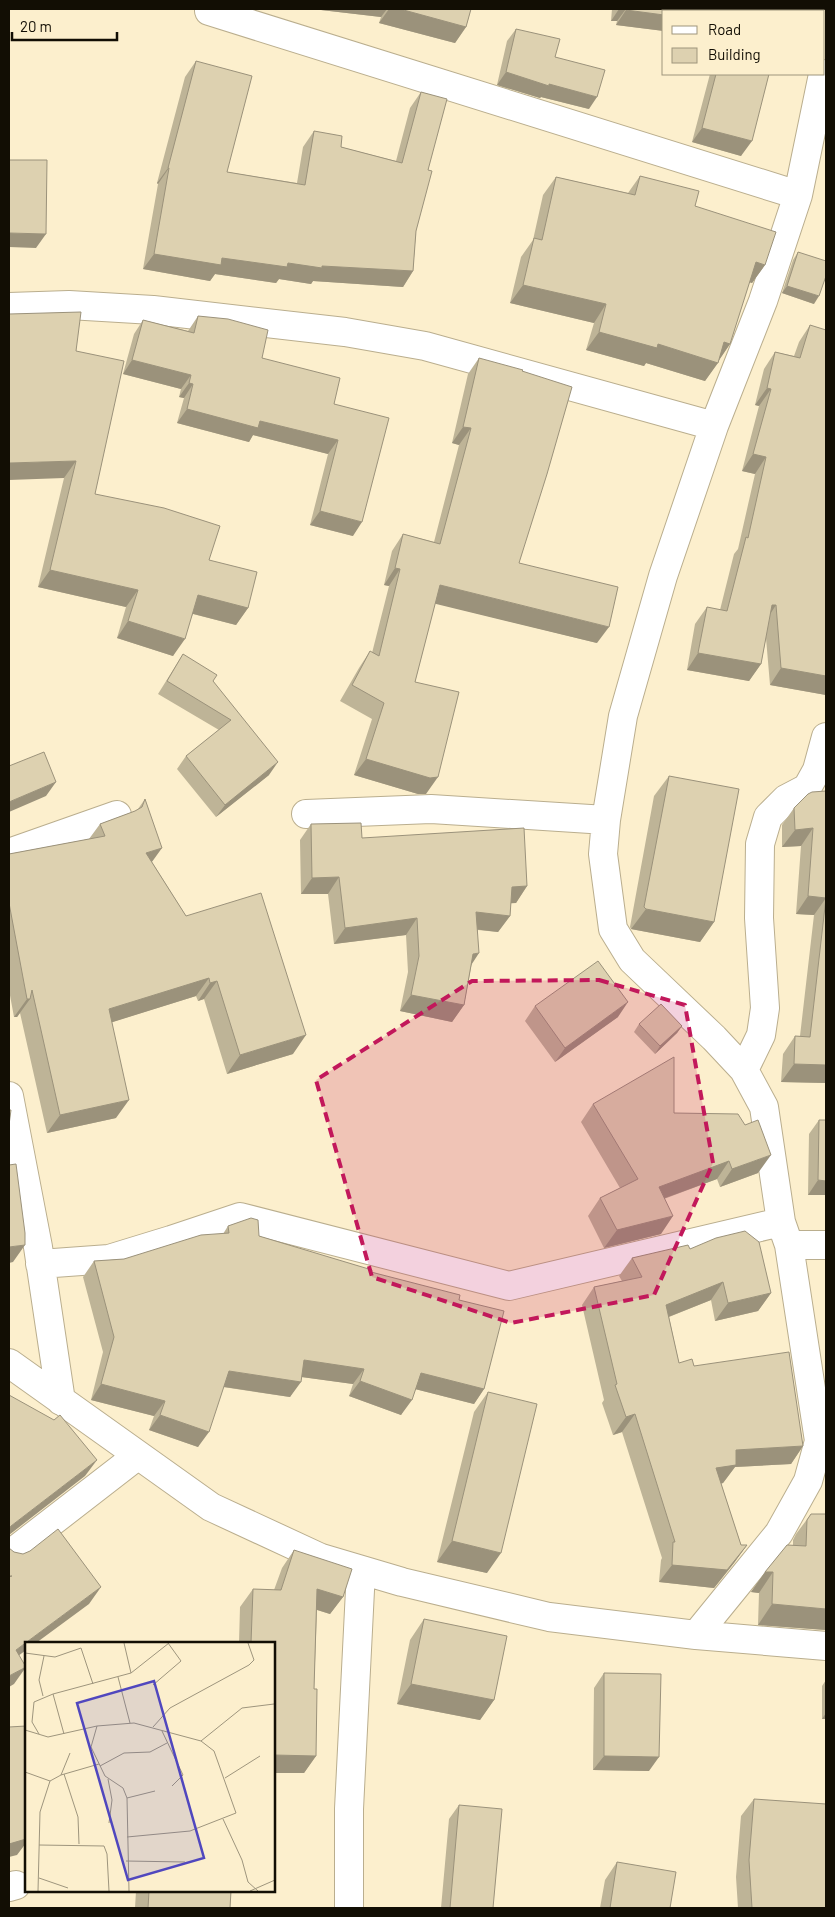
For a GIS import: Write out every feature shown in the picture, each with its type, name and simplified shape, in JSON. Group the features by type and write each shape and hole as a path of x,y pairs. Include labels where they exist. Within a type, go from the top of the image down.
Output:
{"street":[{"path":"209,11 798,195"},
{"path":"696,1635 779,1533 808,1481 819,1441 764,1107 744,1070 714,1038 632,960 613,929 602,854 623,716 663,576 714,426 763,301 798,195 824,75"},
{"path":"9,307 69,305 153,310 345,332 425,346 714,426"},
{"path":"744,1070 761,1036 765,1008 759,918 760,844 768,817 786,799 807,788 817,770 826,737"},
{"path":"306,814 431,809 606,820"},
{"path":"9,853 117,815"},
{"path":"9,1096 40,1264 61,1401"},
{"path":"40,1264 109,1259 240,1217 509,1286 785,1234 826,1244"},
{"path":"9,1363 211,1507 320,1558 402,1582 549,1617 696,1635 826,1646"},
{"path":"9,1555 137,1456"},
{"path":"350,1908 349,1809 362,1570"}],"highlighted area":[{"path":"599,980 685,1005 713,1163 654,1295 511,1323 372,1277 316,1080 472,981"}],"building":[{"path":"400,9 471,9 466,27"},
{"path":"809,9 662,10 662,15 626,10"},
{"path":"516,29 560,39 555,57 605,70 597,97 549,84 549,86 506,72"},
{"path":"196,61 252,76 227,172 305,185 314,131 342,136 341,147 402,163 421,92 447,99 428,170 432,171 416,231 413,271 322,266 322,268 288,263 287,267 222,258 221,265 154,254 168,168"},
{"path":"716,75 769,75 752,141 702,128"},
{"path":"9,160 47,160 46,234 9,233"},
{"path":"640,176 699,191 695,206 776,232 765,265 756,262 730,344 724,342 718,363 658,344 657,348 599,332 606,304 523,285 534,238 542,240 556,177 635,195"},
{"path":"798,252 826,261 826,276 819,296 787,286"},
{"path":"81,312 76,351 124,361 95,494 164,508 220,526 209,560 257,572 248,608 198,595 185,639 128,621 138,590 50,570 76,461 9,463 9,314"},
{"path":"198,316 228,319 268,330 262,358 340,378 334,404 389,418 362,522 320,511 338,440 260,421 258,428 187,409 193,384 189,383 191,375 132,360 143,320 194,333"},
{"path":"810,325 826,330 826,676 781,668 776,605 772,605 761,664 698,653 707,607 727,611 746,537 748,538 766,457 753,454 771,389 767,388 775,352 800,358"},
{"path":"479,358 523,370 572,387 519,563 618,587 609,627 440,585 415,682 459,692 438,777 430,778 366,759 384,703 352,685 370,651 379,656 400,569 395,568 403,534 440,544 471,428 463,427"},
{"path":"183,654 217,675 213,681 278,762 225,805 186,756 231,720 167,681"},
{"path":"44,752 56,782 9,802 9,766"},
{"path":"669,776 739,789 714,922 646,909 644,907"},
{"path":"826,791 826,898 808,896 813,828 795,830 794,808 808,794"},
{"path":"145,799 162,848 146,853 186,916 261,893 306,1035 240,1055 217,981 210,983 209,978 109,1009 129,1100 60,1115 32,990 30,999 27,999 9,903 9,854 105,836 100,824 135,811 142,807"},
{"path":"361,823 362,838 524,828 527,886 512,887 510,916 476,912 479,953 473,954 464,1005 411,995 419,956 417,918 345,928 339,877 312,878 311,824"},
{"path":"826,898 826,1065 794,1064 795,1036 810,1037"},
{"path":"598,961 628,1002 565,1048 535,1006"},
{"path":"661,1004 682,1026 660,1046 639,1024"},
{"path":"674,1057 674,1113 738,1114 745,1125 758,1120 771,1155 732,1169 729,1161 659,1187 673,1216 617,1230 600,1198 638,1179 593,1104"},
{"path":"819,1120 826,1120 826,1181 818,1180"},
{"path":"16,1164 25,1245 9,1247 9,1165"},
{"path":"251,1218 258,1220 259,1236 372,1270 371,1272 460,1295 459,1300 504,1311 484,1389 421,1373 412,1400 360,1381 364,1369 304,1360 301,1382 229,1371 209,1432 160,1415 165,1401 101,1384 114,1337 94,1261 124,1259 201,1235 229,1233 228,1226"},
{"path":"745,1231 759,1242 771,1293 728,1303 723,1282 666,1305 679,1363 692,1359 694,1366 789,1352 803,1446 736,1450 736,1465 716,1468 741,1545 747,1545 727,1570 672,1565 673,1542 675,1542 635,1414 626,1417 615,1385 617,1384 594,1287 642,1277 632,1258 688,1245 690,1249 716,1238"},
{"path":"488,1392 537,1404 501,1553 452,1541"},
{"path":"9,1395 54,1420 60,1415 97,1460 9,1529"},
{"path":"811,1514 826,1514 826,1609 772,1604 773,1572 765,1572 787,1545 806,1546 807,1520"},
{"path":"58,1529 101,1587 16,1650 25,1668 9,1676 9,1577 12,1576 9,1576 9,1548 14,1552 23,1554 30,1551"},
{"path":"294,1550 352,1569 343,1597 317,1589 314,1689 317,1689 316,1756 275,1755 275,1642 251,1642 253,1589 281,1590"},
{"path":"424,1619 507,1636 494,1700 411,1684"},
{"path":"604,1673 661,1674 659,1757 604,1756"},
{"path":"25,1726 25,1839 9,1844 9,1727"},
{"path":"754,1799 826,1804 826,1908 752,1908 749,1860"},
{"path":"459,1805 502,1809 493,1908 450,1908"},
{"path":"617,1862 676,1872 670,1908 610,1908"},
{"path":"149,1892 231,1892 230,1908 148,1908"}]}
